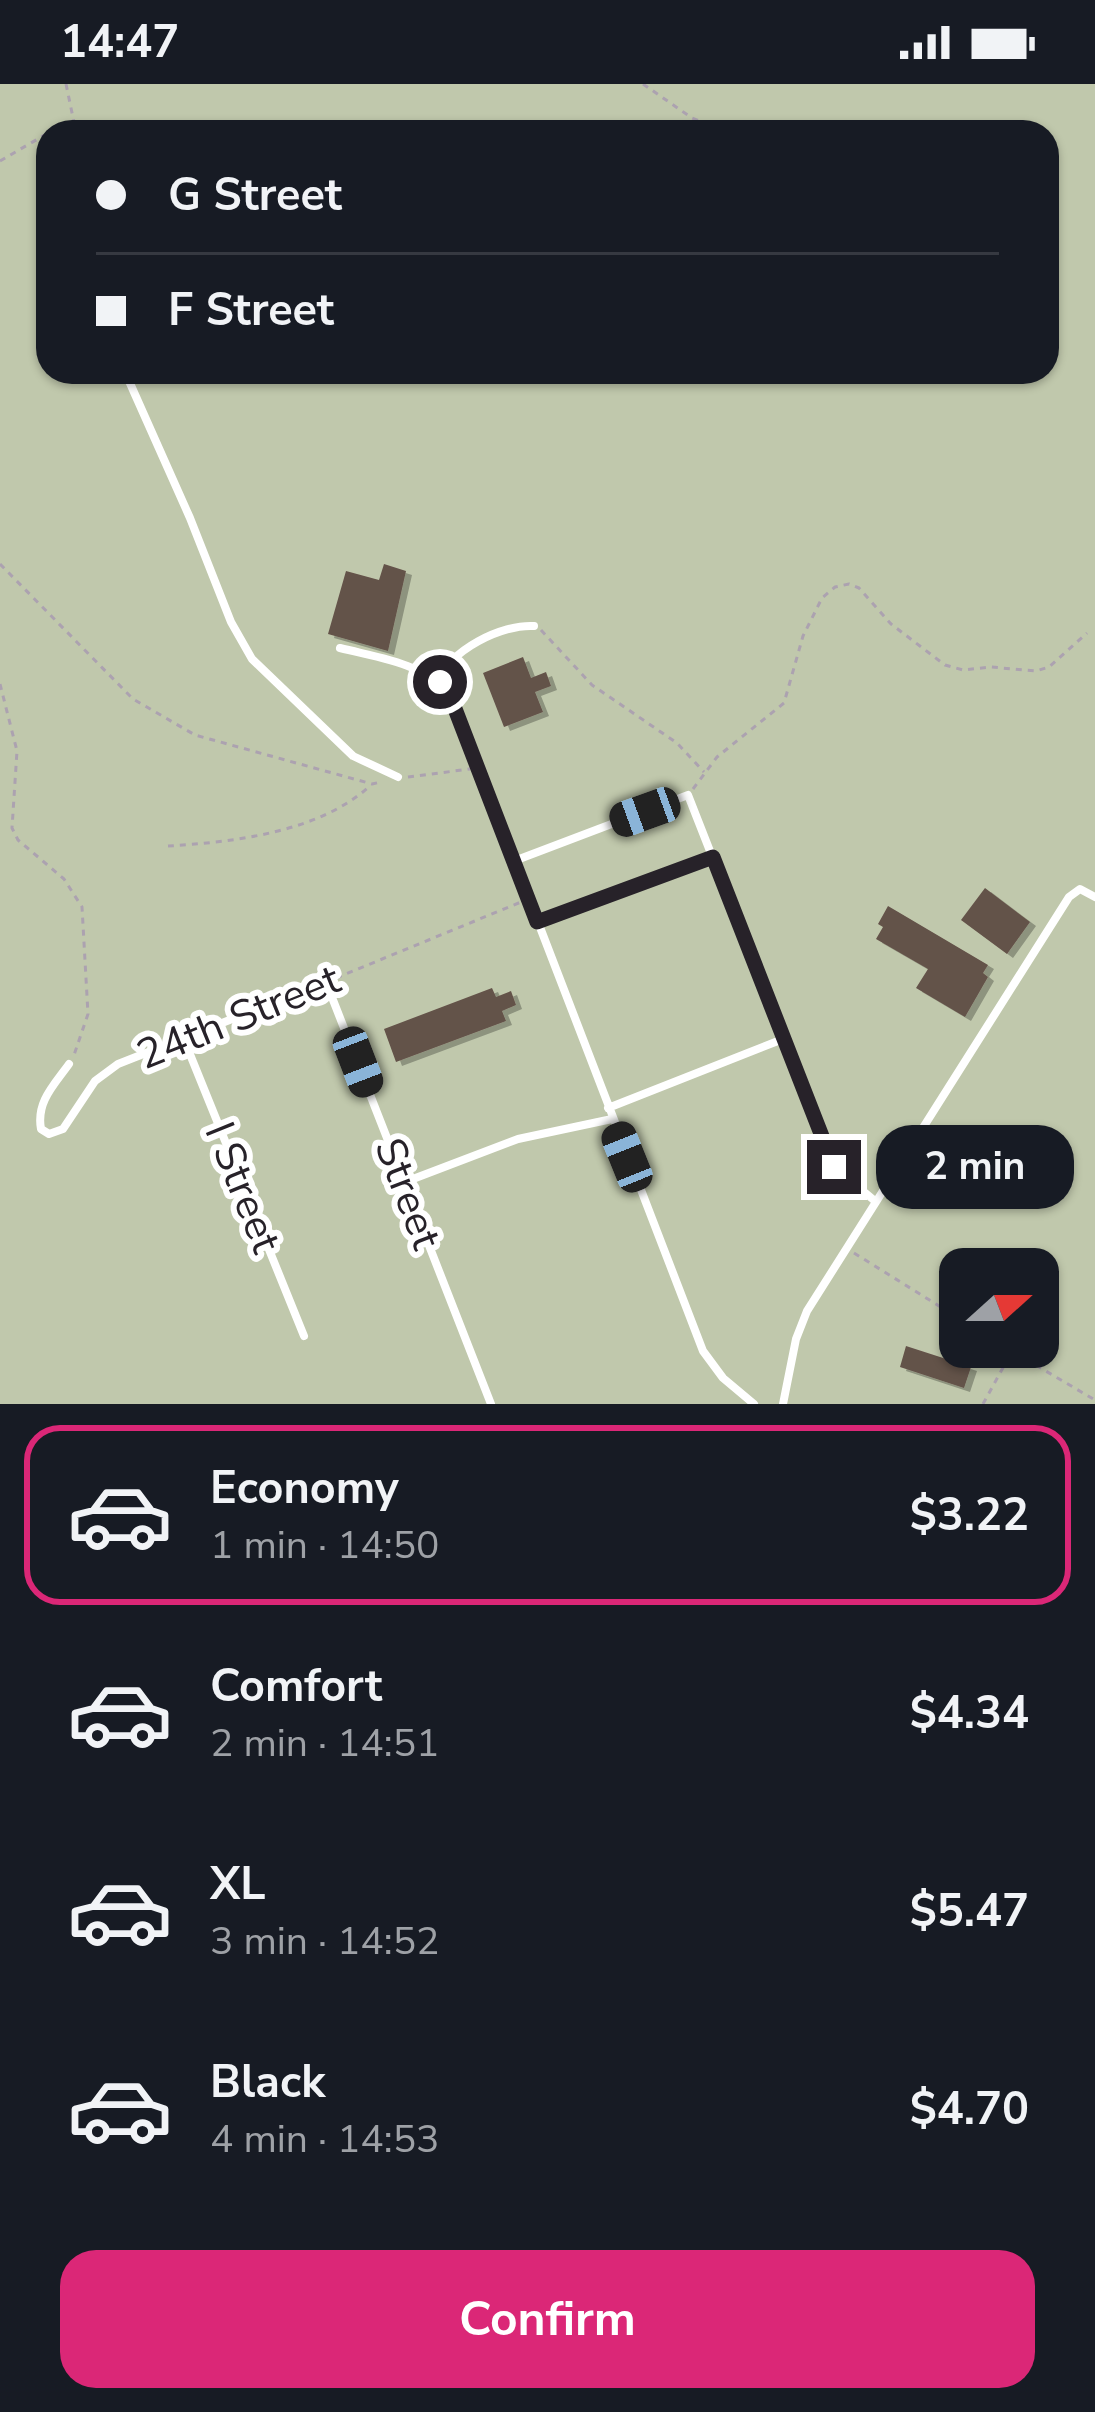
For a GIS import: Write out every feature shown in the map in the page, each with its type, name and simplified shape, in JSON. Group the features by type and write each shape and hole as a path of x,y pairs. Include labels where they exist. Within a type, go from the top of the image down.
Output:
{"lane":[{"path":"130,384 231,622 252,659 352,756 398,777"},
{"path":"440,682 443,670 477,643 520,625 534,626"},
{"path":"340,648 421,668 440,682 452,701 703,1351 723,1378 754,1404"},
{"path":"514,861 688,795 834,1167 875,1201"},
{"path":"537,922 713,857"},
{"path":"783,1404 796,1339 807,1311 1069,898 1080,890 1095,896"},
{"name":"24th Street","path":"69,1064 39,1114 41,1129 49,1134 63,1130 95,1081 107,1071 326,982"},
{"name":"Street","path":"326,982 491,1404"},
{"name":"I Street","path":"183,1037 304,1336"},
{"path":"608,1108 783,1039"},
{"path":"405,1182 518,1139 612,1119"}],"path":[{"path":"66,84 74,120"},
{"path":"643,84 697,120"},
{"path":"0,161 36,141"},
{"path":"0,564 133,699 195,735 372,784"},
{"path":"688,795 717,757 784,704 803,635 822,598 835,586 859,588 891,623 944,665 963,670 1036,671 1049,667 1088,633"},
{"path":"534,626 592,685 676,743 705,773"},
{"path":"0,684 17,751 11,829 64,879 82,907 88,1014 79,1050 69,1064"},
{"path":"168,846 206,844 292,826 354,801 372,784 477,768"},
{"name":"24th Street","path":"326,982 528,899"},
{"path":"847,1249 939,1306"},
{"path":"983,1404 1003,1368"},
{"path":"1040,1368 1095,1400"}],"green space":[{"path":"0,84 1095,84 1095,1404 0,1404"}],"building":[{"path":"384,564 406,571 388,651 328,634 346,571 379,580"},
{"path":"523,657 531,678 546,672 551,686 535,692 543,712 504,727 483,673"},
{"path":"985,888 1030,922 1007,954 961,920"},
{"path":"888,906 988,965 983,973 988,977 965,1017 916,988 928,969 876,939"},
{"path":"492,988 496,997 511,991 516,1005 502,1011 506,1021 396,1062 384,1029"},
{"path":"906,1346 939,1357 939,1368 971,1368 964,1388 900,1367"}],"route":[{"path":"440,682 452,701 537,922 713,857 834,1167"}]}
